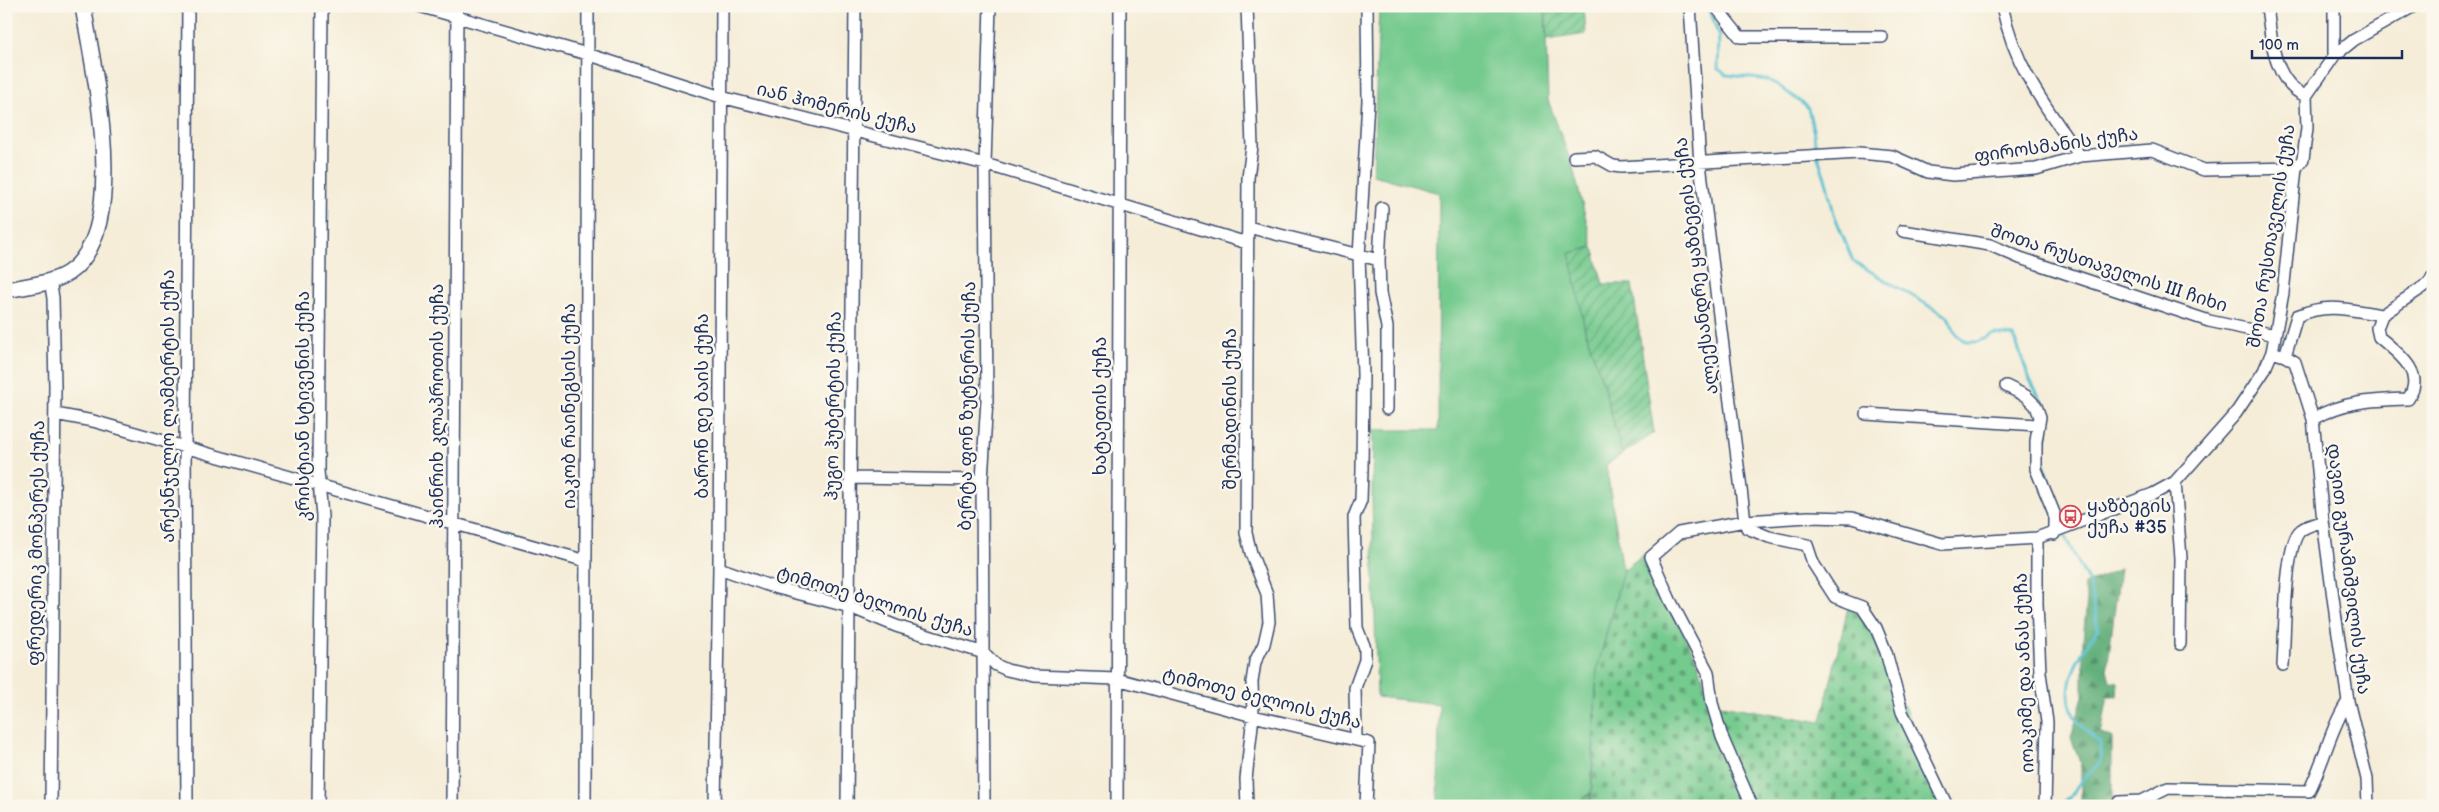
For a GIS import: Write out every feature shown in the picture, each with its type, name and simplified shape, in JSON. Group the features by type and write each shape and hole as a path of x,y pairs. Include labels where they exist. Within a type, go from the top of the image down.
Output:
{"street":[{"path":"6,290 50,281 69,272 83,258 94,240 104,182 103,143 83,6"},
{"name":"არქანჯელო ლამბერტის ქუჩა","path":"187,806 185,448 188,6"},
{"name":"კრისტიან სტივენის ქუჩა","path":"318,806 322,516 318,461 322,6"},
{"name":"იან ჰომერის ქუჩა","path":"419,6 457,12 721,96 985,164 1247,243"},
{"name":"იაკობ რაინეგსის ქუჩა","path":"585,806 588,6"},
{"name":"ბარონ დე ბაის ქუჩა","path":"715,806 719,568 722,6"},
{"name":"ჰუგო ჰუბერტის ქუჩა","path":"847,806 855,6"},
{"name":"ბერტა ფონ ზუტნერის ქუჩა","path":"984,806 982,480 987,400 985,164 990,6"},
{"name":"ხატაეთის ქუჩა","path":"1117,806 1120,6"},
{"name":"შერმადინის ქუჩა","path":"1247,806 1246,779 1253,716 1254,672 1269,622 1267,594 1251,553 1246,533 1248,178 1252,147 1248,6"},
{"path":"1356,739 1355,688 1366,660 1365,648 1357,628 1354,517 1360,500 1363,384 1359,256 1368,101 1367,6"},
{"name":"ალექსანდრე ყაზბეგის ქუჩა","path":"1690,6 1700,164 1745,521"},
{"path":"2002,6 2019,62 2040,98 2080,156"},
{"path":"2267,6 2270,29 2280,69 2287,83 2296,92 2306,96 2334,56 2354,40 2414,6"},
{"path":"2334,6 2334,56"},
{"path":"1715,7 1740,37 1882,37"},
{"name":"ჰაინრიხ კლაპროთის ქუჩა","path":"452,806 457,12"},
{"name":"შოთა რუსთაველის ქუჩა","path":"1752,806 1722,738 1712,703 1708,672 1670,600 1651,557 1679,533 1745,521 1821,516 1852,518 1942,544 2037,538 2054,534 2153,494 2175,482 2236,413 2264,371 2272,352 2284,293 2296,168 2303,159 2307,128 2306,96"},
{"name":"ფიროსმანის ქუჩა","path":"1574,157 1595,156 1613,166 1621,167 1700,164 1860,153 1892,156 1928,172 1953,175 2036,169 2080,156 2152,150 2204,170 2296,168"},
{"path":"1382,208 1379,260 1380,293 1387,327 1387,409"},
{"path":"1248,227 1379,260"},
{"name":"შოთა რუსთაველის III ჩიხი","path":"1902,231 1990,245 2020,258 2209,321 2275,335"},
{"path":"2313,419 2328,410 2358,401 2408,398 2411,394 2412,369 2404,358 2379,337 2377,328 2382,315 2429,283 2433,277"},
{"name":"ფრედერიკ მონპერეს ქუჩა","path":"50,281 53,298 55,414 51,806"},
{"path":"2272,352 2285,356 2297,316 2314,308 2328,307 2382,315"},
{"name":"დავით გურამიშვილის ქუჩა","path":"2285,356 2295,362 2300,372 2313,419 2323,521 2348,701 2367,779 2368,806"},
{"path":"2006,386 2026,396 2036,406 2040,417 2037,425 2036,469 2054,513 2054,534"},
{"path":"55,414 93,421 586,561"},
{"path":"1866,414 2037,425"},
{"path":"850,478 982,480"},
{"path":"2175,482 2181,558 2180,644"},
{"path":"1745,521 1747,528 1769,537 1807,545 1813,563 1835,597 1862,607 1886,652 1902,712 1947,806"},
{"path":"2283,665 2290,563 2294,540 2300,531 2308,525 2323,521"},
{"name":"იოაკიმე და ანას ქუჩა","path":"2037,538 2040,673 2047,722 2045,806"},
{"name":"ტიმოთე ბელოის ქუჩა","path":"719,568 770,586 850,608 896,626 984,653 996,665 1007,670 1034,676 1117,679 1253,716 1369,743 1366,806"},
{"path":"2118,806 2118,802 2142,801 2168,788 2309,791 2337,718 2348,701"}],"green space":[{"path":"1379,6 1545,6 1548,100 1573,168 1593,247 1571,253 1585,330 1603,383 1622,454 1606,465 1623,570 1597,670 1591,792 1574,806 1438,806 1439,704 1377,697 1372,499 1373,430 1438,430 1439,193 1373,175"},
{"path":"1545,6 1584,6 1586,34 1547,40"},
{"path":"1593,247 1603,284 1632,284 1654,433 1622,454 1603,383 1585,330 1570,253"},
{"path":"1644,554 1699,664 1709,703 1821,722 1849,603 1879,641 1943,806 1591,806 1597,670 1623,570"},
{"path":"2120,569 2107,669 2110,681 2118,682 2117,696 2108,696 2101,734 2112,737 2112,806 2081,806 2081,764 2071,738 2083,696 2083,640 2087,599 2084,585"},
{"path":"1591,792 1591,806 1574,806"}],"waterway":[{"path":"1709,7 1719,37 1718,69 1727,75 1768,80 1778,85 1808,108 1816,151 1827,184 1834,214 1853,261 1948,317 1957,335 1966,342 1977,342 1994,334 2014,336 2029,378 2044,406 2047,435 2042,456 2051,491"},
{"path":"2059,806 2070,798 2078,785 2100,762 2100,743 2077,720 2069,700 2069,689 2075,667 2098,629 2090,585 2064,535"}],"place":[{"name":"ყაზბეგის ქუჩა #35","path":"2071,516"}]}
